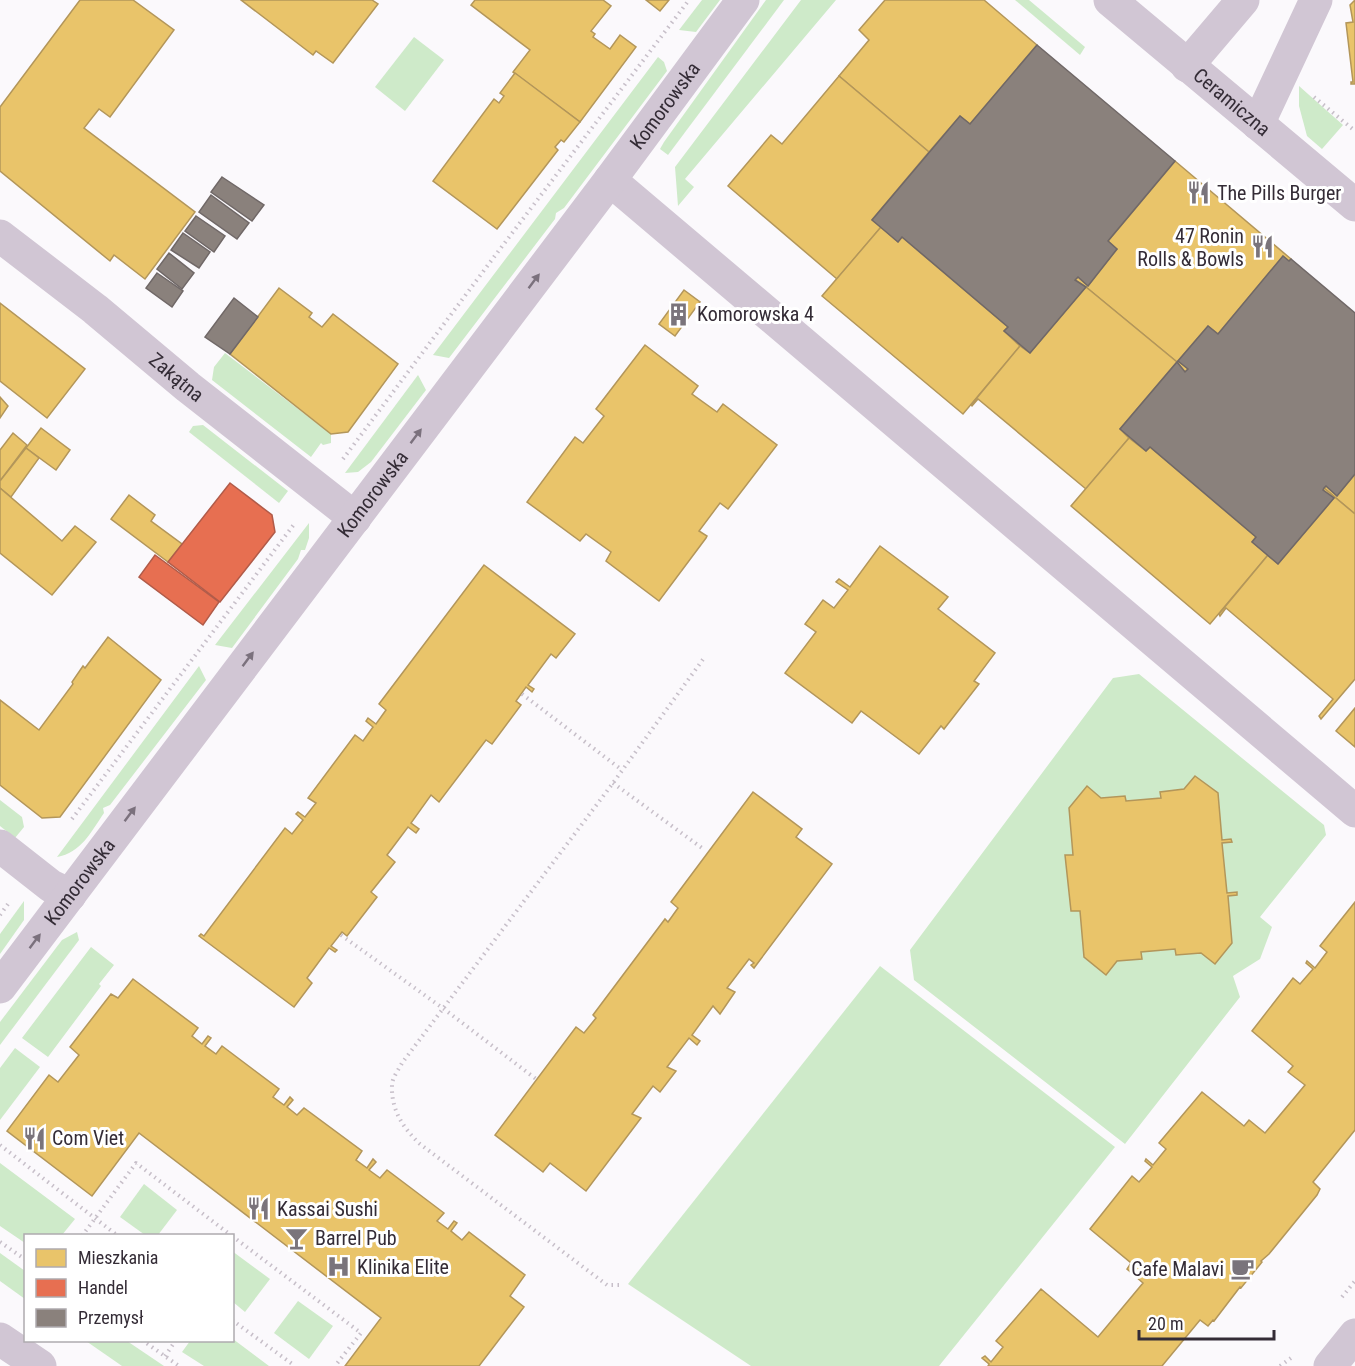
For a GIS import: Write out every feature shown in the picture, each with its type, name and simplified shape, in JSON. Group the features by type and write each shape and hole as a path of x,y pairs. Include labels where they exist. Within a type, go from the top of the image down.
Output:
{"street":[{"name":"Komorowska","path":"0,987 744,0"},
{"name":"Ceramiczna","path":"1110,0 1355,205"},
{"path":"1187,66 1243,0"},
{"path":"1258,124 1317,0"},
{"path":"610,180 1355,811"},
{"name":"Zakątna","path":"0,236 95,309 188,387 354,518"},
{"path":"0,846 51,886 70,895"},
{"path":"1330,1366 1355,1335"},
{"path":"0,1340 40,1366"}],"path":[{"path":"341,461 689,0"},
{"path":"66,828 300,517"},
{"path":"620,1285 607,1285 404,1129 396,1110 392,1083 402,1063 704,658"},
{"path":"522,694 622,770"},
{"path":"613,783 702,848"},
{"path":"341,935 536,1078"},
{"path":"0,1145 115,1234"},
{"path":"83,1234 136,1163 229,1234"},
{"path":"234,1238 361,1333 335,1366"},
{"path":"0,1242 24,1259"},
{"path":"234,1321 294,1366"},
{"path":"144,1342 179,1366"},
{"path":"165,1356 175,1342"},
{"path":"1280,1366 1293,1356"}],"green space":[{"path":"702,0 720,0 696,32 679,30"},
{"path":"766,0 784,0 668,155 660,149 664,142"},
{"path":"801,0 836,0 685,179 694,187 678,206 675,167"},
{"path":"1015,0 1029,0 1085,47 1080,55"},
{"path":"414,37 444,60 405,111 375,87"},
{"path":"658,57 664,62 667,71 564,208 556,213 555,219 449,358 433,355"},
{"path":"1299,86 1343,125 1322,149 1307,136 1299,106"},
{"path":"225,353 331,434 331,443 323,445 321,443 311,457 212,380 214,367"},
{"path":"418,375 426,390 371,462 358,472 345,473"},
{"path":"203,425 288,491 279,503 189,432 193,426"},
{"path":"309,523 309,538 305,550 301,550 298,559 232,648 215,645"},
{"path":"199,666 206,680 110,805 103,808 104,813 85,841 73,851 57,857"},
{"path":"1139,674 1324,825 1326,835 1260,917 1272,927 1260,959 1233,976 1240,997 1125,1144 914,980 910,950 1113,678"},
{"path":"0,800 22,817 24,827 15,838 0,826"},
{"path":"24,901 24,920 0,954 0,934"},
{"path":"77,932 79,940 0,1045 0,1022 62,940"},
{"path":"91,947 114,965 48,1057 22,1038"},
{"path":"880,966 1115,1147 939,1366 751,1366 628,1284"},
{"path":"15,1048 40,1067 0,1120 0,1068"},
{"path":"0,1163 75,1219 63,1234 24,1234 24,1242 0,1226"},
{"path":"144,1184 177,1210 159,1234 144,1234 120,1217"},
{"path":"234,1252 270,1279 245,1312 234,1303"},
{"path":"0,1253 24,1270 24,1298 0,1281"},
{"path":"298,1301 333,1326 309,1359 274,1333"},
{"path":"234,1340 269,1366 204,1366 182,1352 189,1342 234,1342"},
{"path":"87,1342 128,1342 164,1366 122,1366"}],"building: Mieszkania":[{"path":"80,0 133,0 174,30 110,117 99,109 84,128 195,212 145,279 114,255 110,261 0,171 0,107"},
{"path":"241,0 372,0 378,4 333,63 316,51 313,55"},
{"path":"475,0 603,0 611,6 591,31 595,34 593,37 610,49 620,35 636,47 580,122 513,72 530,50 471,5"},
{"path":"646,0 669,0 660,11"},
{"path":"885,0 984,0 1037,45 970,124 960,116 929,152 839,76 869,40 859,30"},
{"path":"1355,0 1355,84 1351,84 1353,82 1346,23 1353,22 1350,5"},
{"path":"515,73 580,122 564,142 561,140 555,147 558,150 497,229 433,181 494,99 499,103 504,96 500,93"},
{"path":"839,76 929,152 872,220 881,227 837,279 728,186 771,135 782,144"},
{"path":"1175,161 1291,259 1289,261 1283,256 1218,334 1208,326 1178,361 1188,369 1185,372 1177,362 1075,280 1078,277 1088,286 1117,249 1108,241"},
{"path":"881,227 898,242 902,237 1008,327 1004,331 1020,346 963,414 822,296"},
{"path":"1086,287 1177,362 1120,429 1129,438 1086,489 978,399 971,405 1020,346 1030,353"},
{"path":"279,288 312,313 309,317 322,327 333,314 398,364 348,432 331,434 230,354"},
{"name":"Komorowska 4","path":"684,290 700,302 675,336 659,324"},
{"path":"0,303 85,369 47,418 0,381"},
{"path":"645,345 698,386 692,394 717,412 723,404 777,445 728,509 720,503 699,531 707,536 706,538 659,601 606,561 611,552 586,534 580,541 527,502 575,437 583,443 604,416 596,409"},
{"path":"0,397 8,406 0,418"},
{"path":"41,428 70,450 56,470 26,448"},
{"path":"13,433 27,445 0,481 0,450"},
{"path":"1129,438 1146,451 1150,447 1256,537 1252,542 1268,555 1210,624 1071,506"},
{"path":"26,448 39,458 11,497 0,488 0,481"},
{"path":"1355,474 1355,514 1324,488 1326,486 1337,496"},
{"path":"0,488 62,541 75,526 96,542 52,595 0,553"},
{"path":"1324,488 1355,514 1355,679 1321,719 1319,716 1333,699 1226,608 1220,616 1219,614 1268,555 1278,564 1334,498 1323,490"},
{"path":"129,495 155,515 151,521 182,544 168,562 111,519"},
{"path":"880,546 948,597 938,609 995,653 974,681 979,684 944,729 941,726 919,754 861,711 852,723 785,673 816,632 805,624 823,600 834,608 848,590 836,582 839,579 850,587"},
{"path":"484,565 575,634 556,658 551,654 528,685 534,689 532,692 526,687 516,701 521,705 492,744 486,740 439,802 431,795 411,823 419,829 416,833 408,827 387,855 395,862 371,892 377,897 347,936 342,932 331,946 337,950 335,952 329,948 307,978 312,983 294,1007 199,936 201,934 204,936 285,828 292,834 303,820 296,814 298,812 305,817 316,803 308,798 355,735 363,741 373,727 366,721 368,718 376,724 386,710 379,704"},
{"path":"108,637 161,680 60,817 42,818 0,785 0,700 39,730 73,684 72,682 83,666 85,668"},
{"path":"1355,708 1355,747 1336,731"},
{"path":"1195,776 1218,793 1222,840 1231,839 1232,842 1222,843 1227,893 1237,892 1237,895 1228,896 1232,943 1215,964 1201,953 1176,955 1175,949 1141,952 1142,959 1117,961 1106,975 1084,957 1080,911 1071,911 1065,855 1073,855 1069,808 1087,786 1101,798 1125,796 1126,801 1161,798 1160,792 1184,789"},
{"path":"753,792 802,829 796,837 832,864 754,968 751,965 754,963 749,959 727,988 735,992 720,1014 713,1006 692,1035 700,1041 697,1045 689,1038 667,1067 676,1071 660,1092 653,1086 632,1114 641,1118 586,1191 550,1163 543,1172 495,1135 576,1027 584,1033 596,1018 593,1015 665,919 668,922 678,908 671,902"},
{"path":"1355,902 1355,1130 1313,1182 1320,1189 1317,1195 1214,1321 1208,1326 1200,1320 1162,1366 988,1366 989,1364 982,1358 985,1356 991,1362 1003,1347 996,1341 1041,1289 1098,1337 1143,1283 1127,1269 1131,1263 1090,1229 1132,1176 1139,1182 1152,1167 1145,1161 1146,1159 1153,1165 1166,1149 1159,1143 1202,1092 1244,1126 1249,1120 1265,1133 1305,1085 1288,1072 1293,1066 1252,1031 1293,978 1300,984 1313,969 1306,963 1307,961 1315,968 1327,952 1320,946"},
{"path":"133,979 198,1028 192,1036 202,1044 208,1036 211,1038 205,1046 216,1054 222,1046 279,1089 273,1097 284,1105 290,1097 293,1100 287,1107 297,1115 304,1108 362,1151 356,1160 367,1168 373,1159 376,1162 369,1170 380,1178 387,1170 444,1213 437,1221 448,1229 454,1221 457,1223 451,1231 462,1240 469,1232 525,1275 510,1296 524,1307 479,1366 345,1366 381,1318 139,1133 92,1196 7,1131 49,1075 58,1082 79,1055 70,1047 111,994 118,998"}],"building: Handel":[{"path":"230,483 272,515 275,532 220,602 168,562"},
{"path":"155,555 219,602 203,625 139,577"}],"building: Przemysł":[{"path":"1037,45 1175,161 1108,241 1117,249 1088,286 1078,277 1075,280 1086,287 1030,353 1004,331 1008,327 902,237 898,242 872,220 960,116 970,124"},
{"path":"222,177 264,205 252,221 211,192"},
{"path":"211,195 249,223 237,239 199,212"},
{"path":"196,216 225,236 214,252 185,231"},
{"path":"183,233 210,252 199,268 171,250"},
{"path":"169,253 194,273 182,289 157,269"},
{"path":"1283,256 1289,261 1291,259 1355,313 1355,474 1337,496 1326,486 1324,488 1323,490 1334,498 1278,564 1252,542 1256,537 1150,447 1146,451 1120,429 1177,362 1185,372 1188,369 1178,361 1208,326 1218,334"},
{"path":"157,273 183,291 172,307 146,288"},
{"path":"234,298 258,317 230,354 205,337"}],"place":[{"name":"The Pills Burger","path":"1199,193"},
{"name":"47 Ronin Rolls & Bowls","path":"1262,247"},
{"name":"Komorowska 4","path":"679,314"},
{"name":"Com Viet","path":"34,1138"},
{"name":"Kassai Sushi","path":"259,1209"},
{"name":"Barrel Pub","path":"297,1238"},
{"name":"Klinika Elite","path":"339,1267"},
{"name":"Cafe Malavi","path":"1242,1269"}]}
